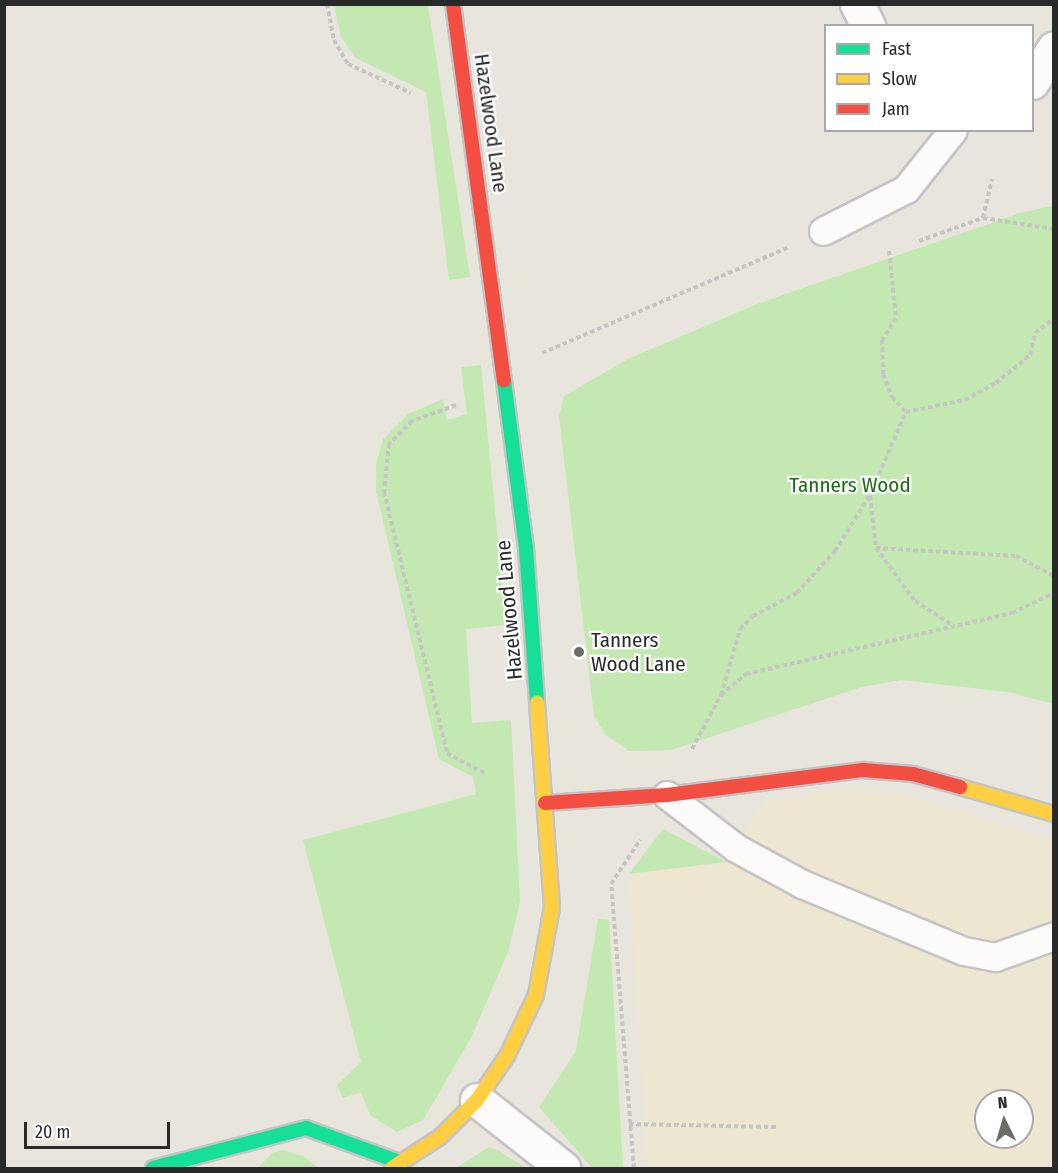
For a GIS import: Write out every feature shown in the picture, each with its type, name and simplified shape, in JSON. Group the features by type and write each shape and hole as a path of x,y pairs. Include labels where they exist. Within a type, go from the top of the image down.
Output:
{"street":[{"name":"Hazelwood Lane","path":"153,1168 238,1142 306,1128 397,1166 440,1137 477,1100 507,1056 536,995 548,951 552,907 545,803 512,418 453,4"},
{"path":"857,4 867,24"},
{"path":"1034,79 1053,48"},
{"path":"545,803 667,795 863,770 913,774 1053,814"},
{"path":"477,1100 563,1168"}],"lane":[{"path":"823,231 906,189 951,132"},
{"path":"667,795 736,848 802,884 964,951 995,957 1053,936"}],"path":[{"path":"327,4 334,40 348,64 411,93"},
{"path":"983,218 992,179"},
{"path":"919,241 983,218 1053,229"},
{"path":"536,355 795,244"},
{"path":"889,251 896,318 882,340 883,374 892,397 906,412"},
{"path":"906,412 965,400 996,382 1030,355 1035,333 1053,318"},
{"path":"456,405 412,421 389,444 384,492 447,753 486,774"},
{"path":"686,760 721,695 740,629 753,616 797,593 835,551 870,495 906,412"},
{"path":"870,495 876,548 915,601 951,624"},
{"path":"876,548 1016,556 1053,576"},
{"path":"721,695 746,674 951,624 1012,613 1053,593"},
{"path":"634,1168 611,884 648,830"},
{"path":"629,1124 776,1127"}],"shaded area":[{"path":"855,789 903,795 1053,840 1053,1168 647,1168 629,874 726,862 764,801"}],"green space":[{"path":"428,5 470,277 449,280 426,92 356,58 341,37 334,6"},
{"name":"Tanners Wood","path":"1053,206 1053,704 1008,692 901,680 862,687 671,750 629,751 606,735 594,716 559,416 564,396 628,359 757,304 1023,212"},
{"path":"481,365 506,625 466,629 472,723 511,720 520,901 509,950 471,1038 423,1120 397,1132 370,1115 361,1092 343,1098 337,1085 361,1062 303,840 476,794 473,777 439,759 376,491 376,465 383,439 408,414 443,399 447,420 467,414 461,367"},
{"path":"663,829 726,862 629,874"},
{"path":"598,919 609,920 623,1168 592,1168 539,1107 576,1051"},
{"path":"489,1147 499,1151 526,1168 456,1168"},
{"path":"283,1150 303,1156 318,1168 258,1168 272,1153"}],"traffic: fast":[{"path":"504,381 526,548 537,703"},
{"path":"153,1168 306,1128 402,1163"}],"traffic: slow":[{"path":"392,1168 440,1137 477,1100 507,1056 536,995 552,907 537,703"},
{"path":"960,787 1054,814"}],"traffic: jam":[{"path":"453,4 504,381"},
{"path":"545,803 667,795 863,770 913,774 960,787"}],"place":[{"name":"Tanners Wood Lane","path":"579,652"}]}
